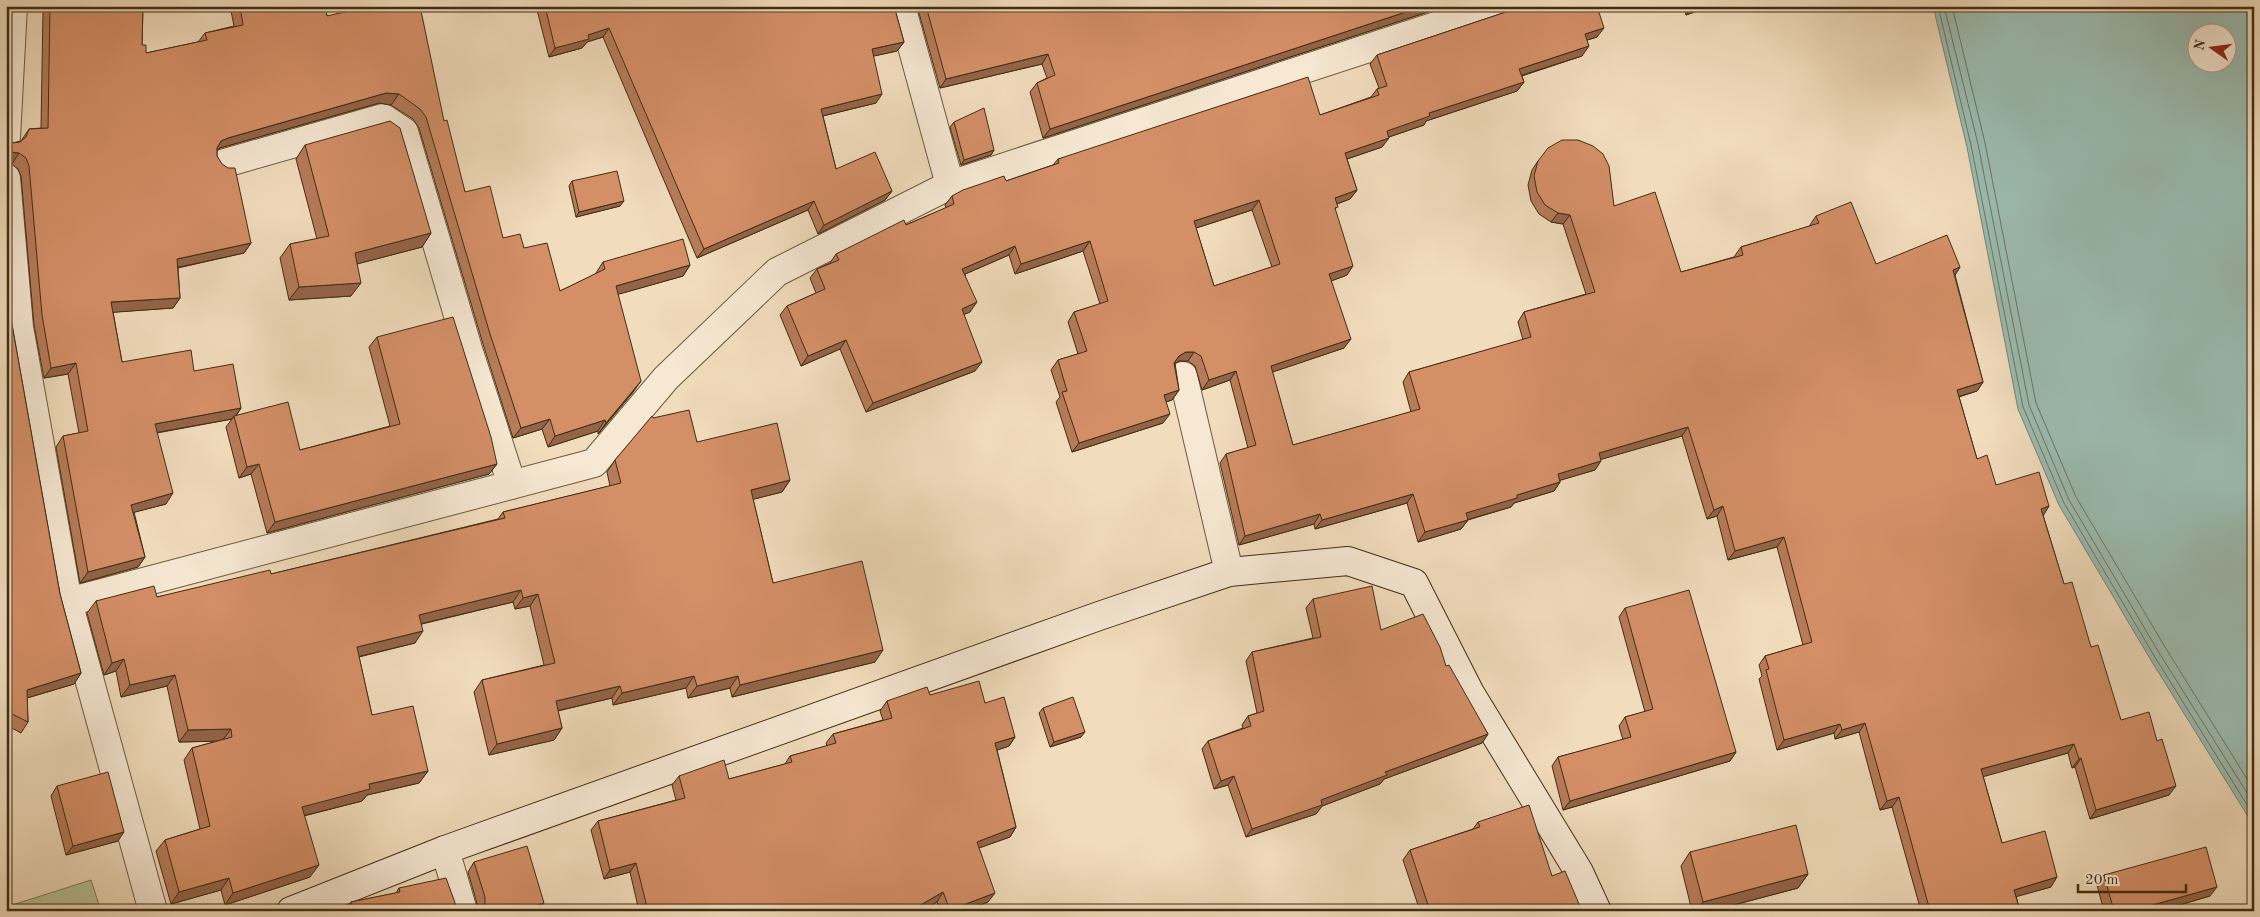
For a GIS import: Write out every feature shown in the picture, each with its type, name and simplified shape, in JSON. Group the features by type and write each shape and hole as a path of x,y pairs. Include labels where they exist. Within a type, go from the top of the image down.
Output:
{"street":[{"path":"6,138 13,6"},
{"path":"901,6 950,186"},
{"path":"68,602 594,463 666,378 776,272 950,186 1497,6"},
{"path":"225,163 383,118 404,132 465,339 512,485"},
{"path":"6,178 19,327 68,602 153,911"},
{"path":"1183,376 1228,572"},
{"path":"291,911 445,850 1099,616 1228,572 1348,562 1414,583 1470,693 1579,872 1597,911"},
{"path":"445,850 463,911"}],"green space":[{"path":"91,880 101,911 6,911 6,907"}],"water":[{"path":"1933,6 2254,6 2254,826 2149,657 2059,505 2018,409 1967,147"}],"building":[{"path":"50,6 143,6 142,45 146,45 146,53 207,40 205,33 243,25 240,6 325,6 327,16 371,6 420,6 444,121 447,120 465,192 490,186 503,238 520,234 524,248 547,243 560,291 605,269 603,262 683,239 690,265 616,286 641,381 606,423 605,420 555,436 550,419 521,428 490,334 426,117 420,109 399,94 386,93 228,138 221,141 217,148 217,156 222,164 228,168 235,168 251,243 177,259 180,298 111,302 122,362 191,350 194,371 233,364 241,408 155,424 173,493 131,505 145,557 88,572 63,436 88,431 76,363 51,368 42,315 29,166 26,158 19,153 11,152 6,154 6,141 12,143 20,142 26,137 29,129 48,128"},
{"path":"545,6 894,6 904,42 872,49 882,94 821,109 836,169 875,152 892,191 824,225 814,201 704,249 609,28 588,35 589,39 555,48"},
{"path":"926,6 1424,6 1050,129 1037,83 1055,75 1048,54 946,79"},
{"path":"1516,6 1597,6 1604,28 1585,34 1589,46 1519,69 1524,82 1429,113 1430,116 1387,131 1389,138 1345,153 1357,190 1335,198 1338,207 1335,208 1353,266 1329,274 1351,339 1271,366 1293,445 1420,409 1409,372 1531,337 1524,312 1595,292 1570,215 1558,213 1545,205 1537,192 1534,176 1538,161 1548,148 1562,140 1578,140 1593,146 1603,154 1609,166 1614,206 1655,192 1681,272 1743,255 1741,247 1819,223 1816,216 1851,202 1876,264 1947,235 1960,267 1953,270 1983,382 1957,390 1977,459 1987,455 1996,485 2039,472 2049,506 2041,509 2064,584 2072,582 2091,647 2098,645 2121,720 2149,712 2157,741 2162,739 2176,786 2096,810 2081,758 2079,759 2074,744 1981,769 2002,843 2045,831 2057,877 2014,890 2020,911 1930,911 1899,797 1887,801 1865,723 1842,730 1840,724 1784,740 1766,670 1769,669 1765,656 1812,642 1784,537 1735,551 1723,506 1714,510 1688,427 1599,453 1601,461 1558,474 1560,482 1517,495 1517,498 1466,513 1468,520 1425,532 1413,494 1322,520 1320,514 1245,536 1226,454 1256,445 1236,371 1209,380 1201,356 1194,352 1186,352 1179,356 1174,363 1179,390 1164,395 1170,414 1079,443 1062,392 1067,391 1058,360 1087,351 1074,312 1108,301 1090,241 1021,264 1015,246 962,269 977,302 962,309 982,362 873,403 846,340 808,356 787,306 825,289 817,269 839,260 836,254 904,220 906,225 954,204 952,196 963,190 1004,176 1006,181 1059,163 1058,159 1308,77 1320,115 1379,95 1377,89 1387,86 1377,55 1509,11","holes":["1259,200 1280,264 1214,286 1194,221"]},
{"path":"984,108 994,150 964,160 954,122"},
{"path":"390,121 400,128 431,233 355,253 361,283 299,287 290,244 329,236 305,145"},
{"path":"617,171 624,201 579,212 572,181"},
{"path":"6,267 11,319 60,594 81,673 27,690 28,722 6,711"},
{"path":"453,317 491,437 497,464 275,522 259,464 247,467 234,416 288,402 300,450 400,424 377,337"},
{"path":"689,410 697,442 777,423 790,480 751,490 773,583 862,561 883,650 740,685 738,676 697,686 694,676 622,693 620,686 556,701 562,728 497,744 482,680 555,663 538,594 523,598 521,590 419,615 423,631 357,647 372,715 413,706 428,771 369,784 370,789 302,807 319,865 233,893 229,878 179,892 165,840 210,826 192,748 232,737 231,729 188,730 175,675 130,685 124,659 112,663 96,601 154,586 157,597 270,570 271,574 505,518 503,512 621,483 615,460 652,416 653,418"},
{"path":"1372,586 1381,630 1423,614 1440,647 1446,666 1449,665 1488,734 1385,772 1387,775 1321,800 1322,805 1252,829 1234,776 1221,781 1208,741 1251,726 1248,716 1264,711 1252,652 1321,637 1313,599"},
{"path":"1689,590 1736,752 1570,801 1558,757 1631,737 1625,717 1653,709 1625,608"},
{"path":"979,681 985,703 1004,697 1015,737 995,743 1016,827 977,842 995,893 950,910 943,892 910,911 648,911 636,863 610,870 598,821 685,798 679,776 724,760 729,779 792,762 790,756 836,743 833,734 892,718 887,701 927,687 930,695"},
{"path":"1073,697 1085,732 1054,742 1043,708"},
{"path":"108,772 124,832 73,846 57,786"},
{"path":"1529,805 1552,876 1565,871 1582,911 1430,911 1410,850 1480,827 1478,822"},
{"path":"1796,825 1808,874 1703,902 1690,852"},
{"path":"527,846 544,903 519,911 482,911 485,905 485,897 474,862"},
{"path":"2206,847 2217,887 2131,911 2114,911 2104,875"},
{"path":"446,878 458,911 353,911 351,902 400,892 399,888"}]}
